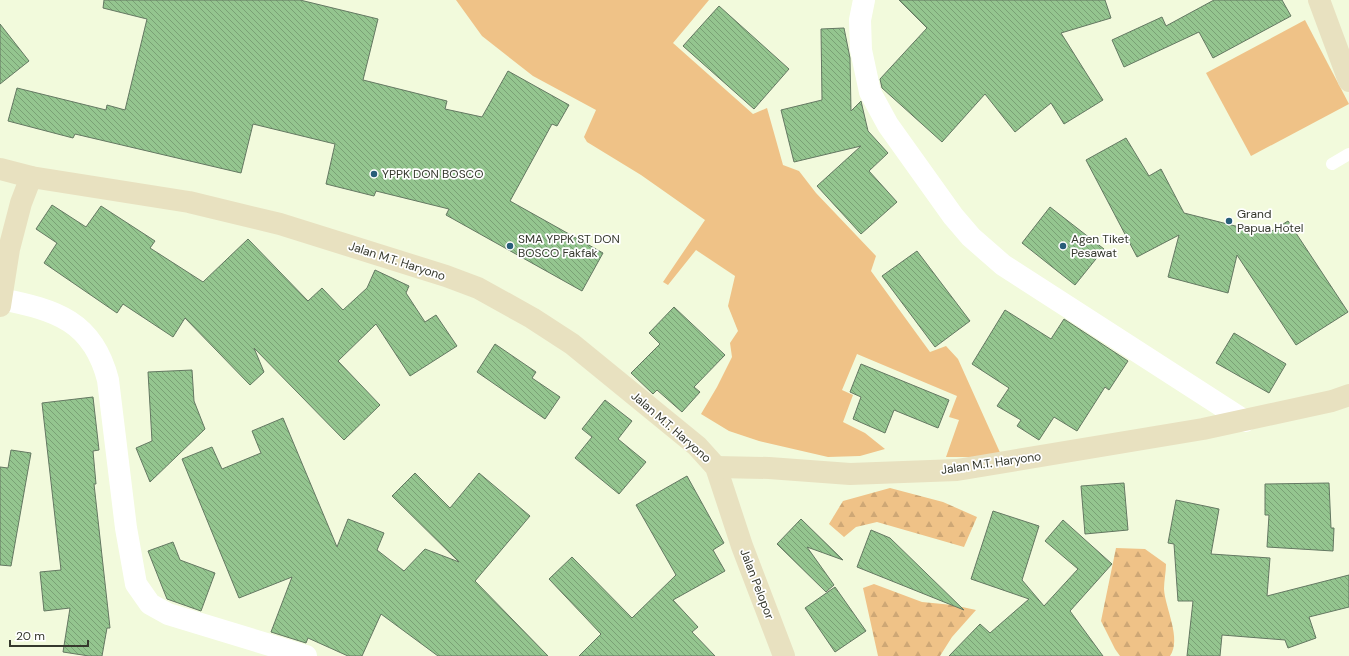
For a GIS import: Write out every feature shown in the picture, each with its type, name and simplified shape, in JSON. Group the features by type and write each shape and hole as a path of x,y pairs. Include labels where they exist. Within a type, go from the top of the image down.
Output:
{"main road":[{"path":"1319,0 1349,81"},
{"name":"Jalan M.T. Haryono","path":"0,169 30,177 188,202 280,224 419,266 478,288 512,306 572,344 697,446 716,467 769,468 850,474 957,470 1245,421 1332,401 1349,395"},
{"path":"1,303 9,249 21,203 30,177"},
{"name":"Jalan Pelopor","path":"716,467 742,546 784,656"}],"street":[{"path":"864,0 860,20 860,50 870,92 888,125 971,237 1003,265 1245,421"},
{"path":"1,303 31,305 70,320 94,343 103,360 108,380 126,528 136,584 144,598 150,604 168,614 306,656"}],"lane":[{"path":"1332,164 1349,154"}],"green space":[{"path":"456,0 709,0 673,43 753,114 767,108 783,165 799,171 816,193 876,256 871,271 930,352 946,346 958,359 1002,457 946,457 959,420 949,417 957,396 857,354 842,390 853,395 843,422 865,433 885,449 860,456 828,457 759,441 729,431 701,414 732,357 730,343 738,331 728,306 735,276 696,250 668,285 663,282 705,220 641,175 587,142 584,137 596,110 533,76 482,36"},
{"path":"1305,20 1349,104 1251,156 1206,73"},
{"path":"890,488 943,502 977,517 964,547 877,522 856,527 844,537 829,524 843,501"},
{"path":"1116,548 1145,549 1166,564 1164,589 1174,632 1173,649 1170,656 1120,656 1101,621"},
{"path":"874,584 922,602 953,605 976,610 952,637 940,656 878,656 863,588"}],"building":[{"path":"104,0 300,0 378,19 363,80 447,101 445,109 482,117 508,71 569,105 557,126 552,124 510,201 603,253 582,291 446,215 449,209 376,191 374,196 326,184 335,144 253,124 241,173 75,134 73,138 8,121 17,88 106,110 107,105 125,110 147,19 103,8"},
{"path":"899,0 1105,0 1111,18 1061,33 1103,100 1064,124 1051,103 1015,132 985,94 942,142 882,88 880,79 927,28"},
{"path":"1214,0 1282,0 1291,16 1213,58 1199,32 1124,67 1112,40 1162,17 1166,26"},
{"path":"719,6 789,69 754,109 683,46"},
{"path":"0,24 29,61 0,84"},
{"path":"844,28 850,58 851,111 861,101 868,131 888,153 869,171 897,202 861,234 817,186 861,146 794,162 781,110 822,100 821,29"},
{"path":"1126,138 1149,176 1161,169 1184,213 1267,234 1288,221 1348,312 1296,345 1237,255 1228,293 1168,277 1179,235 1137,257 1086,160"},
{"path":"52,205 86,227 101,206 155,241 150,248 203,282 248,239 308,301 322,288 343,310 367,288 375,270 409,286 406,293 425,322 436,315 457,346 410,376 376,324 338,361 380,405 344,440 254,348 264,372 250,385 185,318 173,337 123,304 117,313 44,263 57,243 36,229"},
{"name":"Agen Tiket Pesawat","path":"1050,207 1104,249 1075,285 1022,243"},
{"path":"917,251 970,321 935,347 882,276"},
{"path":"674,307 725,355 694,387 700,392 682,412 657,390 653,394 631,373 660,344 649,333"},
{"path":"1005,310 1051,339 1064,319 1128,361 1109,390 1105,387 1077,431 1054,417 1039,440 1017,426 1021,420 997,406 1009,388 972,364"},
{"path":"1234,333 1286,364 1269,393 1216,363"},
{"path":"495,344 536,372 532,378 560,397 545,419 477,372"},
{"path":"861,364 949,400 938,428 894,410 885,433 853,419 861,397 850,392"},
{"path":"192,370 194,401 205,429 150,482 136,448 152,441 148,372"},
{"path":"93,397 99,450 93,451 96,484 94,484 110,628 107,628 102,656 89,656 63,652 70,608 44,611 40,572 61,570 42,403"},
{"path":"605,400 632,421 618,439 646,462 619,494 575,458 592,437 582,429"},
{"path":"283,418 337,547 348,519 384,533 377,550 404,571 425,549 459,562 392,496 415,473 450,508 479,473 530,516 475,581 548,656 438,656 381,614 362,656 348,656 308,638 306,643 271,632 292,577 239,598 182,459 212,447 222,469 261,453 252,431"},
{"path":"11,450 31,453 11,566 0,565 0,467 8,468"},
{"path":"687,476 724,543 713,550 725,571 673,600 698,627 692,632 715,656 579,656 601,634 549,579 572,557 632,618 676,575 636,505"},
{"path":"1124,483 1128,530 1085,534 1081,486"},
{"path":"1329,483 1331,528 1334,528 1333,551 1267,547 1269,515 1265,515 1265,484"},
{"path":"1176,500 1219,509 1211,554 1270,558 1267,596 1349,575 1349,607 1309,617 1316,638 1288,648 1285,640 1222,635 1220,656 1187,656 1193,601 1178,601 1174,544 1168,543"},
{"path":"993,511 1039,526 1022,580 1044,606 1078,569 1045,541 1063,520 1112,564 1070,611 1103,656 949,656 980,624 990,633 1029,599 971,579"},
{"path":"801,519 843,560 807,547 834,585 826,592 777,544"},
{"path":"871,530 890,538 964,610 857,567"},
{"path":"173,542 180,560 215,573 201,611 167,599 148,551"},
{"path":"835,587 866,631 835,652 805,608"}],"place":[{"name":"YPPK DON BOSCO","path":"374,174"},
{"name":"Grand Papua Hotel","path":"1229,221"},
{"name":"SMA YPPK ST DON BOSCO Fakfak","path":"510,246"},
{"name":"Agen Tiket Pesawat","path":"1063,246"}]}
